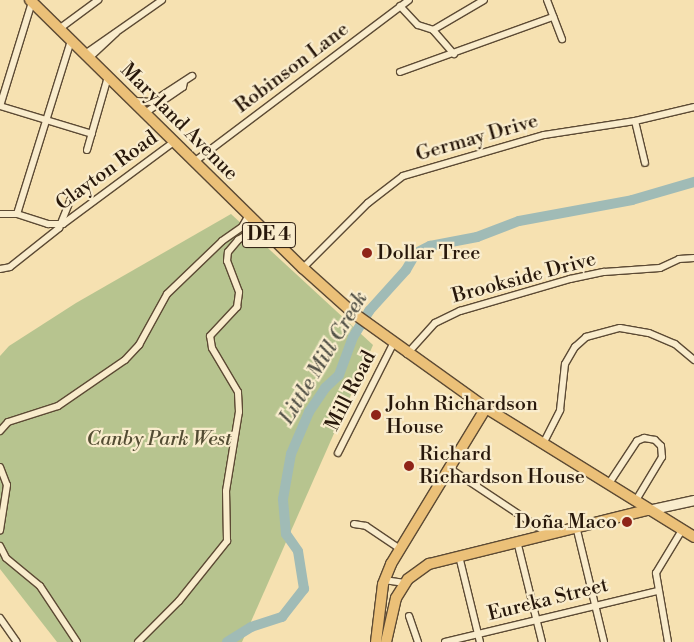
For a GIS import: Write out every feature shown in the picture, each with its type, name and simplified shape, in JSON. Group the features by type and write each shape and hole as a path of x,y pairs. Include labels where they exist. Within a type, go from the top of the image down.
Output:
{"main road":[{"name":"Maryland Avenue","path":"31,1 303,268"},
{"name":"DE 4","path":"303,268 352,312 407,354 486,408 694,537"},
{"path":"376,642 384,580 398,548 486,408"},
{"path":"612,518 632,500"},
{"path":"386,642 392,605 405,583 429,564 547,533 648,510"}],"street":[{"path":"59,29 98,0"},
{"path":"87,56 162,0"},
{"name":"Robinson Lane","path":"194,162 408,0"},
{"path":"433,30 484,0"},
{"path":"547,0 562,39"},
{"path":"31,1 0,106 92,134"},
{"path":"400,6 418,25 433,30 454,54"},
{"path":"400,72 553,17"},
{"path":"16,214 71,41"},
{"path":"126,95 138,102 152,102 192,76"},
{"path":"87,150 108,77"},
{"path":"145,113 164,102 184,82"},
{"name":"Germay Drive","path":"303,268 368,203 403,176 544,135 635,121 694,107"},
{"path":"635,121 645,163"},
{"name":"Clayton Road","path":"0,214 16,214 48,224 63,224 174,142"},
{"path":"0,269 10,266 63,224 71,199"},
{"path":"0,431 8,422 58,406 125,360 139,345 167,294 222,241 242,227 249,215"},
{"path":"138,642 179,601 227,540 226,491 239,412 238,392 212,348 210,336 237,307 239,292 227,261 228,252 238,240 260,226"},
{"name":"Brookside Drive","path":"407,354 435,323 460,311 570,279 604,272 660,268 679,259 694,258"},
{"path":"543,444 560,410 565,364 575,347 586,337 620,328 649,333 675,344 694,360"},
{"name":"Mill Road","path":"338,453 393,344"},
{"path":"608,485 637,441 644,438 655,440 662,449 662,457 632,500"},
{"path":"0,467 7,485 0,530"},
{"path":"449,468 547,533"},
{"path":"648,510 694,500"},
{"path":"354,524 366,526 398,548"},
{"path":"576,526 604,642"},
{"path":"668,642 656,573 682,530"},
{"path":"517,541 542,642"},
{"path":"0,546 6,558 40,586 77,642"},
{"path":"459,556 480,642"},
{"path":"384,580 405,583"},
{"name":"Eureka Street","path":"445,642 658,590"},
{"path":"409,616 418,642"},
{"path":"0,618 17,642"}],"green space":[{"name":"Canby Park West","path":"231,214 373,345 242,642 57,642 0,569 0,356 9,346 76,303"}],"waterway":[{"name":"Little Mill Creek","path":"227,642 251,627 282,617 304,589 298,551 286,534 283,499 291,454 309,412 325,388 339,375 353,337 369,311 406,270 416,253 430,246 477,237 519,221 632,200 694,182"}],"place":[{"name":"Dollar Tree","path":"367,253"},
{"name":"John Richardson House","path":"376,415"},
{"name":"Richard Richardson House","path":"409,466"},
{"name":"Doña Maco","path":"627,522"}]}
